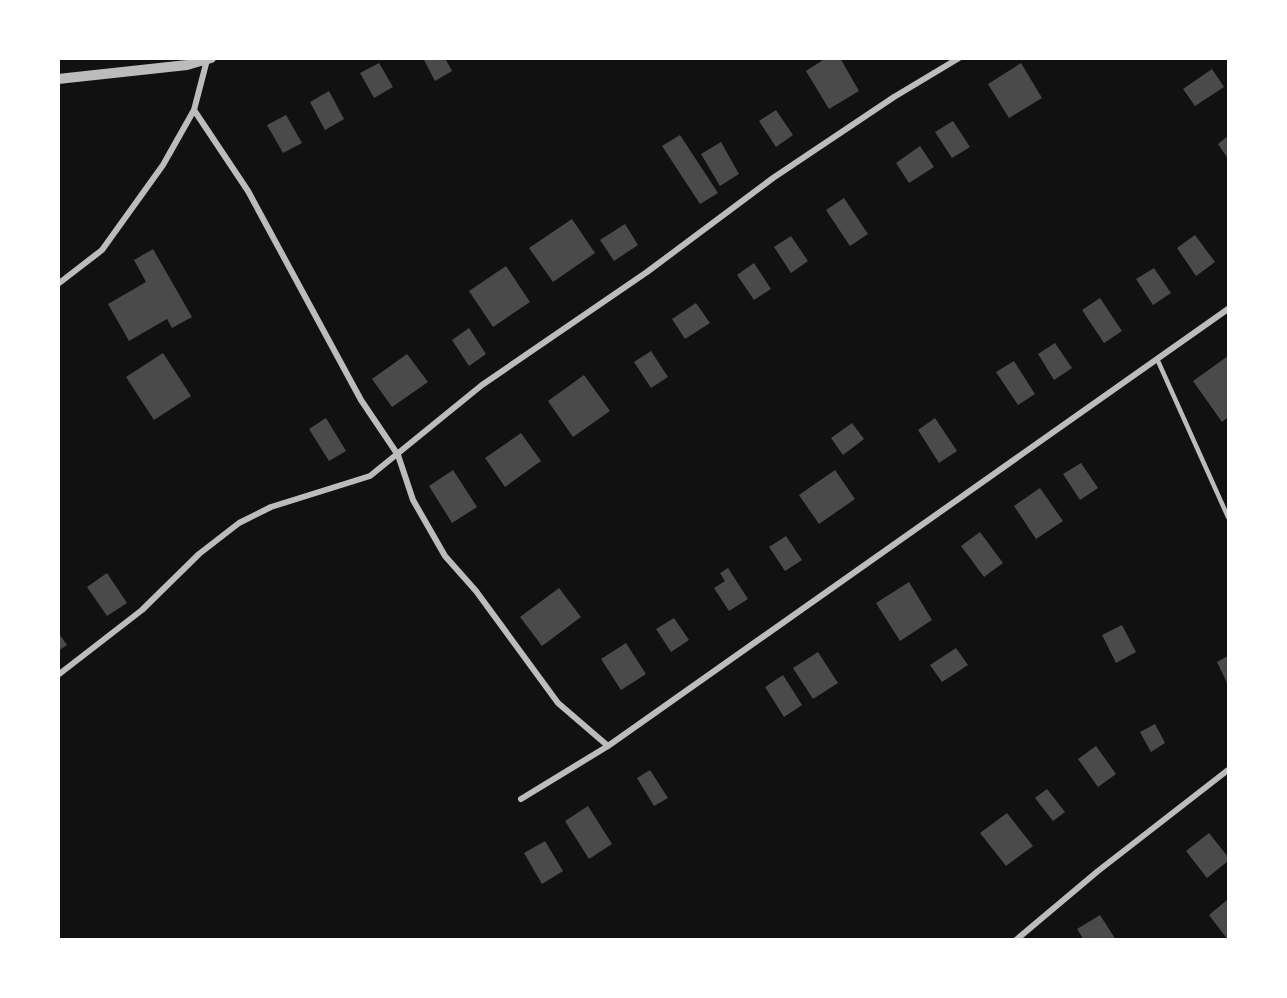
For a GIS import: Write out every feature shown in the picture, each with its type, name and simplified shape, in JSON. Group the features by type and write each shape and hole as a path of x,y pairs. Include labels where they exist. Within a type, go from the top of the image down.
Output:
{"street":[{"path":"58,675 142,610 199,554 239,523 272,507 370,476 482,386 647,272 773,178 894,97 959,58"},
{"path":"58,80 109,76 187,65 209,59"},
{"path":"58,284 102,250 163,165 194,110 209,59"},
{"path":"194,110 248,191 361,400 398,455 413,500 445,556 476,591 558,703 608,746"},
{"path":"521,799 608,746 1158,361 1228,309"},
{"path":"1016,939 1098,871 1228,770"}],"lane":[{"path":"1158,361 1228,517"}],"building":[{"path":"423,58 445,58 452,71 435,81"},
{"path":"826,58 840,58 859,91 829,109 806,71"},
{"path":"379,63 393,87 374,98 360,73"},
{"path":"1021,63 1042,98 1009,118 988,84"},
{"path":"1212,69 1224,87 1195,106 1183,89"},
{"path":"329,91 344,119 325,130 310,102"},
{"path":"776,110 793,135 776,147 759,121"},
{"path":"286,115 302,143 283,153 267,125"},
{"path":"953,121 970,147 952,158 935,132"},
{"path":"680,135 718,193 700,204 662,146"},
{"path":"1228,136 1228,159 1218,144"},
{"path":"721,142 739,174 720,186 701,154"},
{"path":"920,146 934,167 909,183 896,163"},
{"path":"844,198 868,234 850,246 826,210"},
{"path":"572,219 595,253 553,282 529,248"},
{"path":"625,224 638,245 614,261 600,240"},
{"path":"1195,235 1215,262 1196,276 1177,248"},
{"path":"791,236 808,261 791,273 774,247"},
{"path":"153,249 192,317 172,328 167,319 129,341 108,304 146,282 134,260"},
{"path":"754,263 771,289 754,300 737,275"},
{"path":"506,266 530,302 493,327 469,291"},
{"path":"1154,268 1171,293 1153,305 1136,279"},
{"path":"1100,298 1122,331 1104,343 1082,310"},
{"path":"696,303 710,323 685,339 672,319"},
{"path":"469,328 486,354 469,366 452,340"},
{"path":"1055,343 1072,368 1054,380 1038,354"},
{"path":"651,351 668,377 651,388 634,362"},
{"path":"163,353 191,396 154,420 126,377"},
{"path":"407,354 428,382 392,407 372,379"},
{"path":"1228,356 1228,417 1222,422 1193,381"},
{"path":"1014,361 1035,394 1018,405 996,372"},
{"path":"584,375 610,411 573,437 548,401"},
{"path":"326,418 346,451 329,461 309,429"},
{"path":"935,418 957,451 939,463 918,430"},
{"path":"852,423 864,439 843,455 831,438"},
{"path":"521,433 541,461 505,487 485,458"},
{"path":"1081,463 1098,488 1080,500 1063,474"},
{"path":"453,470 477,507 452,523 429,486"},
{"path":"835,470 855,499 819,524 799,495"},
{"path":"1040,488 1063,521 1036,539 1014,506"},
{"path":"980,532 1003,563 984,577 961,546"},
{"path":"786,536 802,560 785,571 769,547"},
{"path":"728,568 748,599 729,611 714,588 725,581 720,573"},
{"path":"107,573 127,603 107,616 87,587"},
{"path":"909,582 932,620 900,641 876,603"},
{"path":"559,588 581,617 542,646 520,617"},
{"path":"674,618 689,640 671,652 656,629"},
{"path":"1122,625 1136,652 1116,663 1102,635"},
{"path":"58,632 67,645 58,651"},
{"path":"626,643 646,674 621,690 601,659"},
{"path":"956,648 968,665 942,682 930,665"},
{"path":"818,652 838,683 813,699 793,668"},
{"path":"1228,656 1228,685 1217,662"},
{"path":"783,675 802,705 784,717 765,687"},
{"path":"1155,724 1165,743 1151,752 1140,732"},
{"path":"1096,746 1116,774 1098,787 1078,759"},
{"path":"650,770 668,798 654,806 637,778"},
{"path":"1047,789 1065,812 1053,821 1035,798"},
{"path":"588,806 612,844 589,859 565,821"},
{"path":"1007,813 1033,846 1006,866 980,833"},
{"path":"1209,833 1228,857 1228,861 1207,878 1186,851"},
{"path":"545,841 563,871 542,884 524,853"},
{"path":"1227,900 1228,902 1228,940 1209,915"},
{"path":"1100,915 1116,940 1084,940 1077,929"}]}
